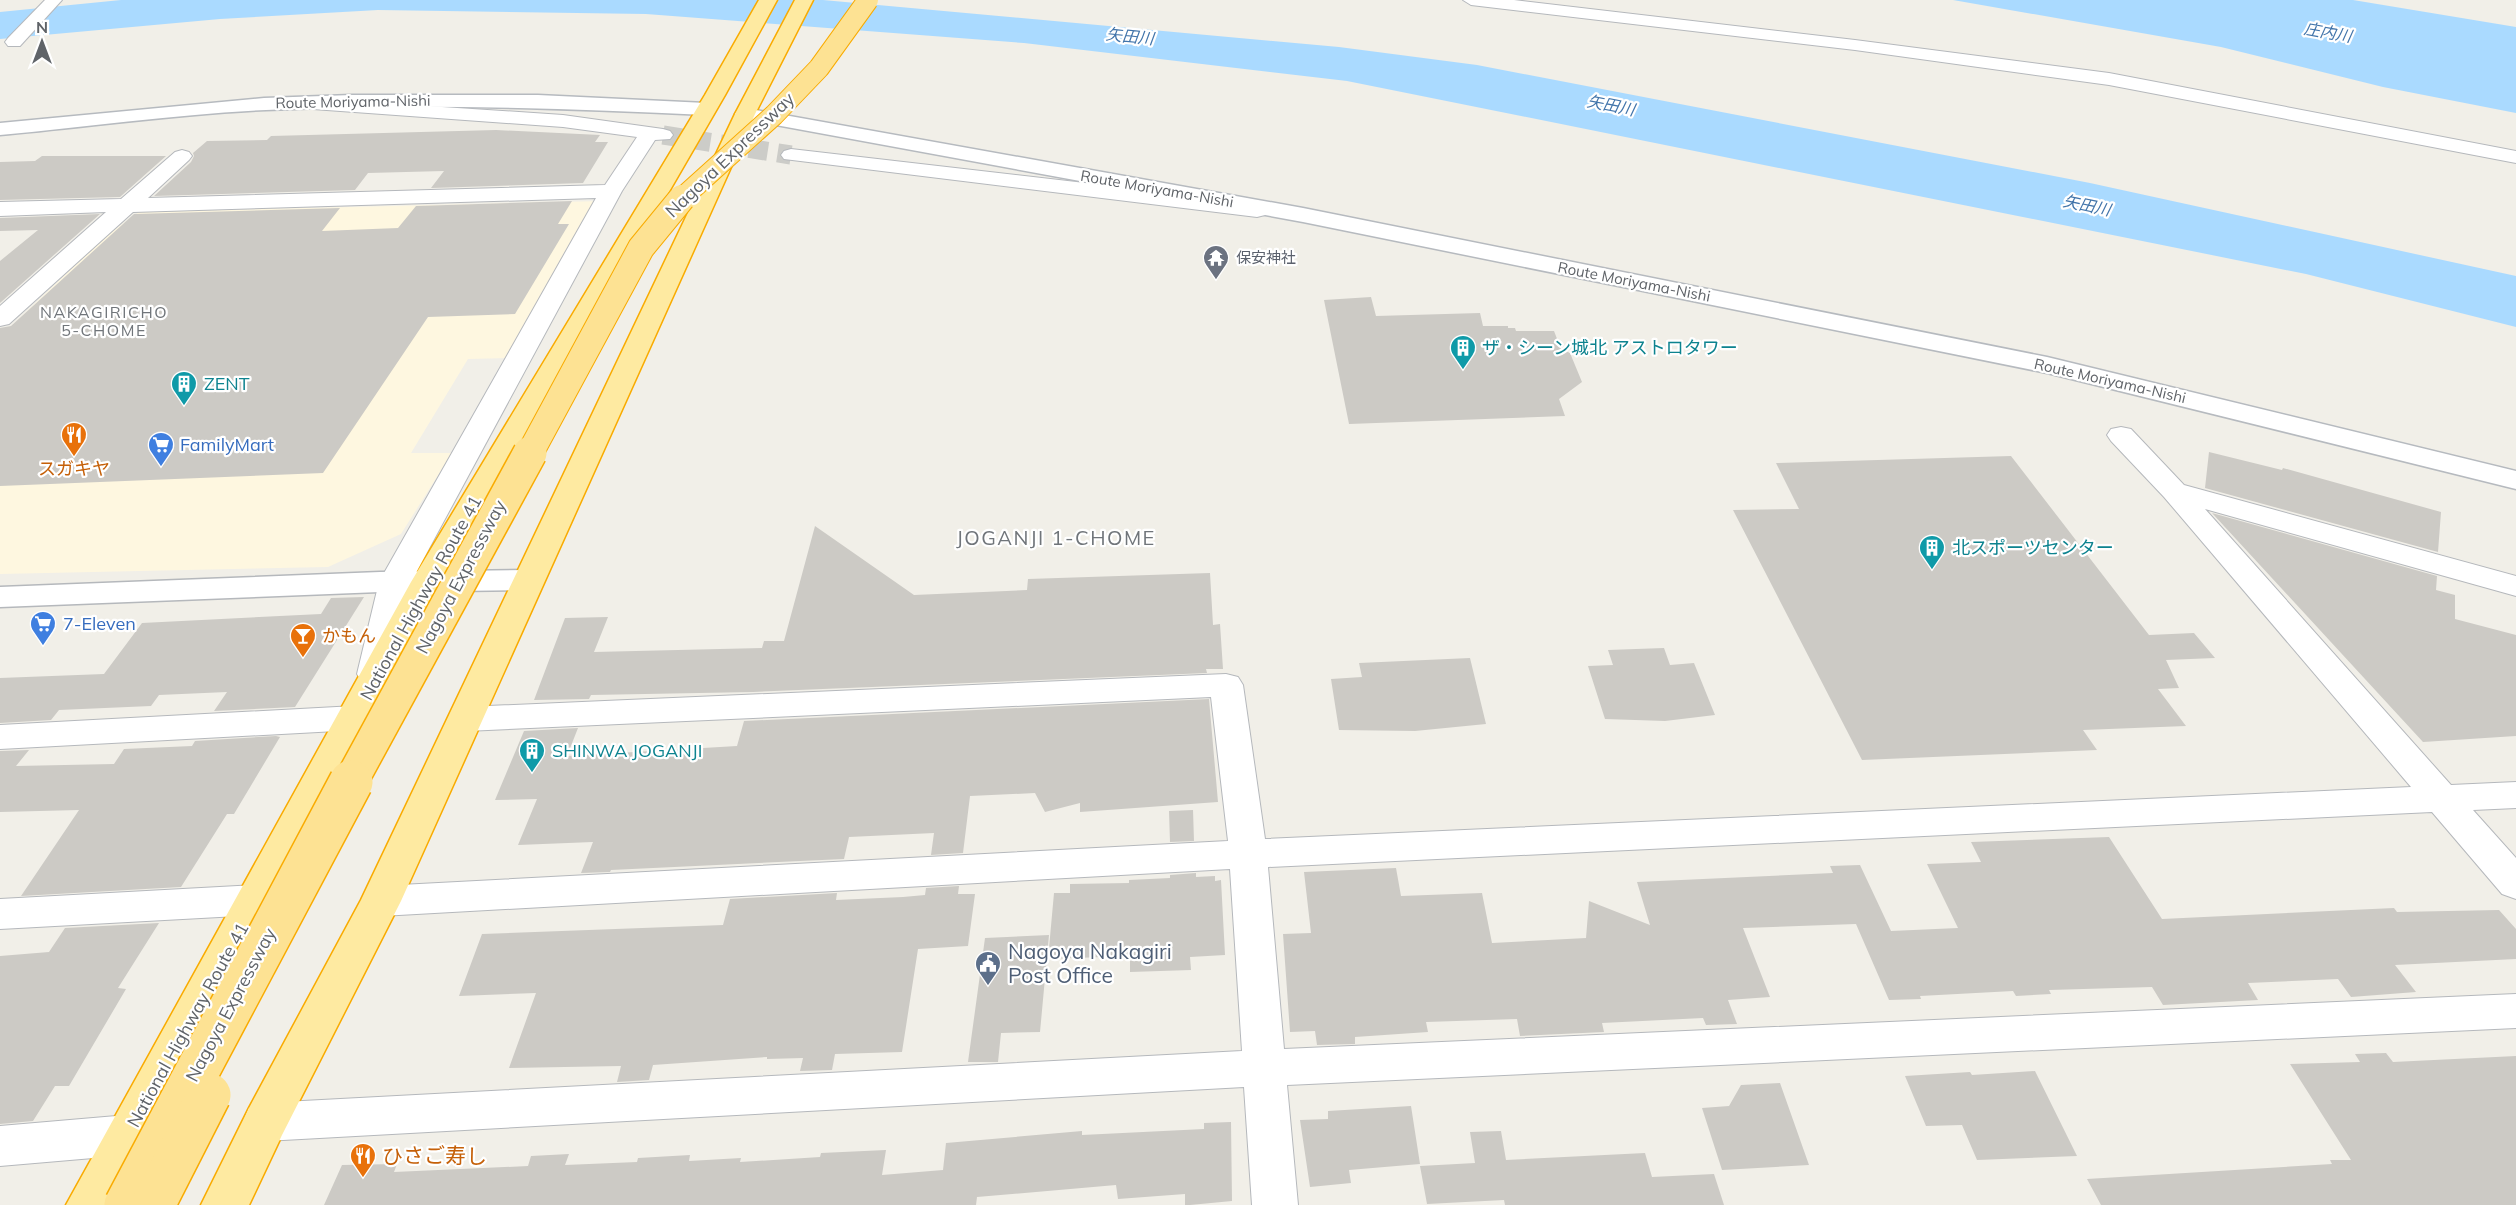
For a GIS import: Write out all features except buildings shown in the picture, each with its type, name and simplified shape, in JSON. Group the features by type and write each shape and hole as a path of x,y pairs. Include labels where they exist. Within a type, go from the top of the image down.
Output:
{"highway":[{"name":"National Highway Route 41","path":"90,1205 362,704 411,582 710,102 768,0"},
{"path":"225,1205 265,1122 381,901 750,105 804,0"},
{"name":"Nagoya Expressway","path":"126,1205 263,944 641,248 678,202 774,115 819,68 868,0"},
{"name":"Nagoya Expressway","path":"153,1205 287,940 594,356 655,248 682,211 714,178 785,117 832,69 886,0"}],"main road":[{"name":"Route Moriyama-Nishi","path":"0,129 290,103 538,100 710,102"},
{"name":"Route Moriyama-Nishi","path":"750,105 2047,365 2516,480"},
{"path":"0,597 528,580"}],"street":[{"path":"14,42 54,0"},
{"path":"1471,0 1856,45 2109,79 2516,157"},
{"path":"290,103 563,122 656,134 611,192 411,582"},
{"path":"791,155 941,171 1115,195 1303,215"},
{"path":"0,319 182,156"},
{"path":"0,209 611,192"},
{"path":"2121,435 2174,491 2516,884"},
{"path":"2174,491 2516,586"},
{"path":"466,719 1226,685 1248,854 1275,1205"},
{"path":"0,737 362,704"},
{"path":"381,901 1248,854 2516,795"},
{"path":"0,914 257,900"},
{"path":"265,1122 1264,1068 2516,1011"},
{"path":"0,1146 128,1135"}],"shaded area":[{"path":"602,201 509,358 468,359 411,453 452,453 401,534 328,567 0,574 0,337 105,237 139,212"}],"water":[{"name":"矢田川","path":"121,0 823,0 1339,47 1477,65 2090,183 2516,276 2516,327 2306,274 1347,81 1024,43 646,14 378,10 220,19 0,39 0,12"},
{"name":"庄内川","path":"1953,0 2353,0 2516,27 2516,113 2383,87 2221,47"}],"tunnel":[{"path":"663,135 791,155"}],"place":[{"name":"保安神社","path":"1216,281"},
{"name":"ザ・シーン城北 アストロタワー","path":"1463,371"},
{"name":"ZENT","path":"184,407"},
{"name":"スガキヤ","path":"74,458"},
{"name":"FamilyMart","path":"161,468"},
{"name":"北スポーツセンター","path":"1932,571"},
{"name":"7-Eleven","path":"43,647"},
{"name":"かもん","path":"303,659"},
{"name":"SHINWA JOGANJI","path":"532,774"},
{"name":"Nagoya Nakagiri Post Office","path":"988,987"},
{"name":"ひさご寿し","path":"363,1179"}],"district":[{"name":"NAKAGIRICHO 5-CHOME","path":"104,321"},
{"name":"JOGANJI 1-CHOME","path":"1056,538"}]}
